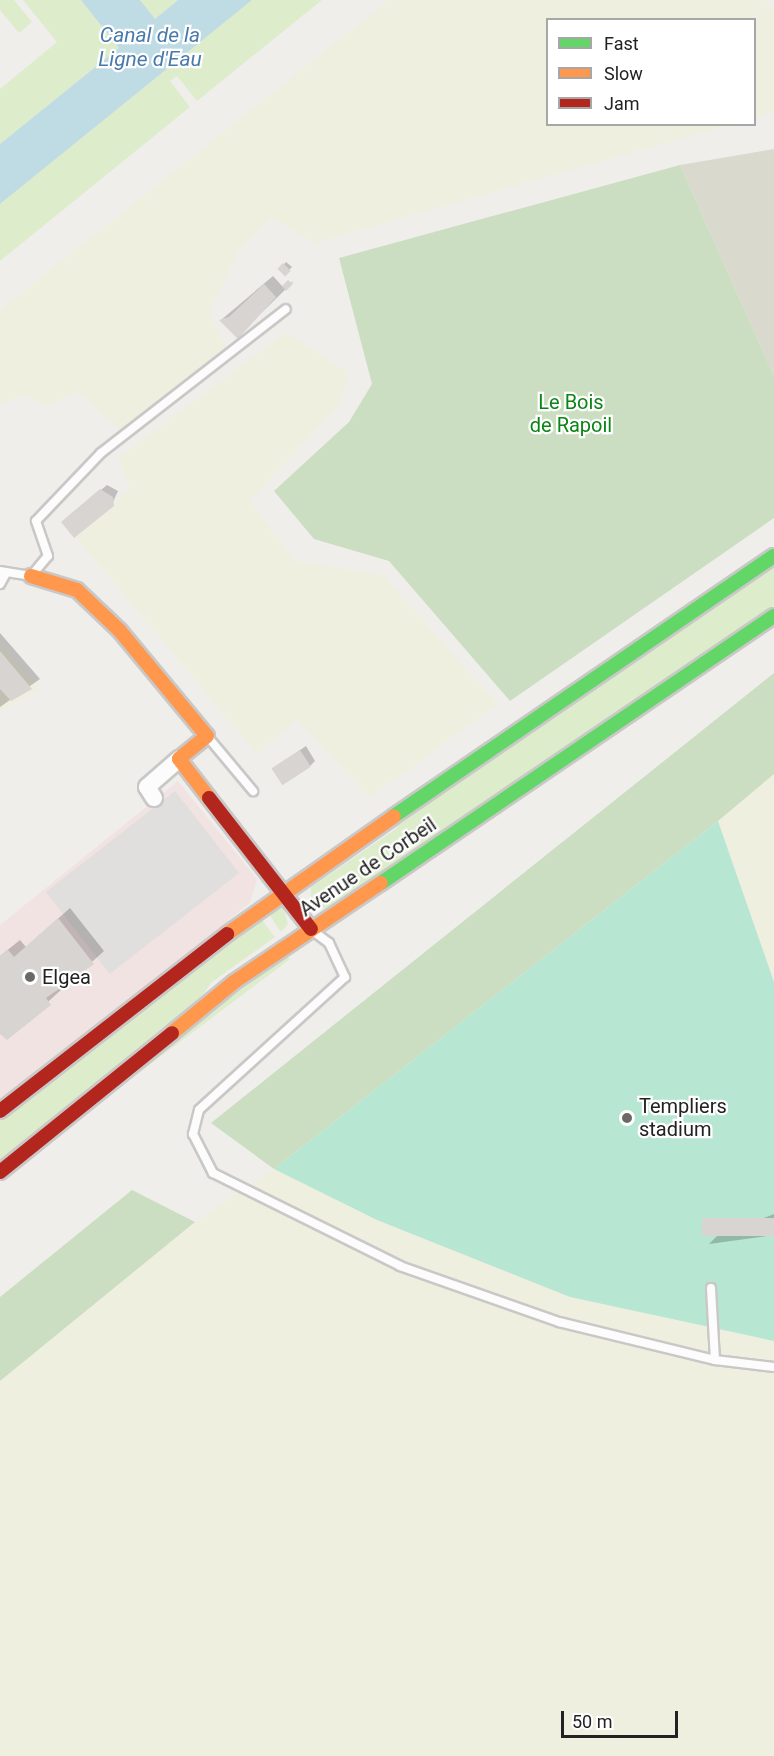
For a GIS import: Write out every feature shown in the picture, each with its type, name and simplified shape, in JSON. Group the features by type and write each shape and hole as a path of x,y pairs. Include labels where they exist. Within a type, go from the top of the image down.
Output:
{"main road":[{"name":"Avenue de Corbeil","path":"0,1111 286,891 774,556"},
{"path":"31,576 77,590 120,631 207,736 179,759 286,891 311,929"},
{"name":"Avenue de Corbeil","path":"0,1172 234,981 774,616"}],"street":[{"path":"154,798 147,787 179,759"}],"lane":[{"path":"0,584 3,573 31,576 48,556 36,520 101,453 286,309"},
{"path":"207,736 253,791"},
{"path":"311,929 329,943 345,977 199,1110 193,1134 213,1173 400,1266 559,1322 715,1360 774,1367"},
{"path":"711,1288 715,1360"}],"shaded area":[{"path":"774,149 774,376 680,165"},
{"path":"178,781 257,879 250,903 0,1103 0,925"},
{"path":"175,791 239,873 110,974 46,892"}],"green space":[{"path":"0,0 14,0 32,22 19,33 0,10"},
{"path":"23,0 81,0 119,48 0,144 0,89 57,42"},
{"path":"140,0 178,0 155,19"},
{"path":"252,0 322,0 197,101 177,76 170,81 190,107 0,261 0,204"},
{"path":"389,0 764,0 774,12 774,112 756,117 756,18 546,18 546,126 726,126 315,243 271,217 238,252 209,312 226,347 121,430 76,391 47,407 26,395 0,404 0,310"},
{"name":"Le Bois de Rapoil","path":"680,165 774,376 774,518 510,701 389,561 314,539 274,491 349,422 372,384 339,258"},
{"path":"287,332 348,373 341,402 250,501 294,561 383,575 497,704 370,798 297,719 257,754 75,536 130,489 118,458"},
{"path":"774,566 774,606 325,910 311,904 311,887 396,829 407,815"},
{"path":"0,643 39,689 0,712"},
{"path":"774,673 774,774 718,821 274,1169 211,1123"},
{"path":"774,774 774,982 718,821"},
{"path":"718,821 774,982 774,1341 570,1297 377,1220 274,1169"},
{"path":"283,907 288,924 281,932 266,910"},
{"path":"258,915 275,937 212,982 196,1003 0,1162 0,1118"},
{"path":"287,955 290,959 0,1178 0,1171"},
{"path":"274,1169 377,1220 570,1297 774,1341 774,1756 0,1756 0,1381 195,1222"},
{"path":"132,1190 195,1222 0,1381 0,1297"}],"water":[{"name":"Canal de la Ligne d'Eau","path":"81,0 140,0 155,19 178,0 252,0 0,204 0,144 119,48"}],"building":[{"path":"283,263 291,271 285,276 277,269"},
{"path":"288,280 293,284 286,291 282,286"},
{"path":"264,284 276,297 238,339 219,320 229,317"},
{"path":"100,489 113,497 114,506 74,538 61,522"},
{"path":"0,651 32,689 11,701 0,689"},
{"path":"300,750 311,767 282,785 271,769"},
{"path":"58,918 94,964 46,998 51,1005 7,1040 0,1034 0,956 8,950 14,957"},
{"path":"702,1218 774,1218 774,1236 702,1236"}],"traffic: fast":[{"path":"394,816 774,556"},
{"path":"381,883 774,616"}],"traffic: slow":[{"path":"31,576 77,590 120,631 207,736 179,759 209,798"},
{"path":"227,934 394,816"},
{"path":"172,1033 234,982 381,883"}],"traffic: jam":[{"path":"209,798 311,929"},
{"path":"0,1111 227,934"},
{"path":"0,1172 172,1033"}],"place":[{"name":"Elgea","path":"30,977"},
{"name":"Templiers stadium","path":"627,1118"}]}
